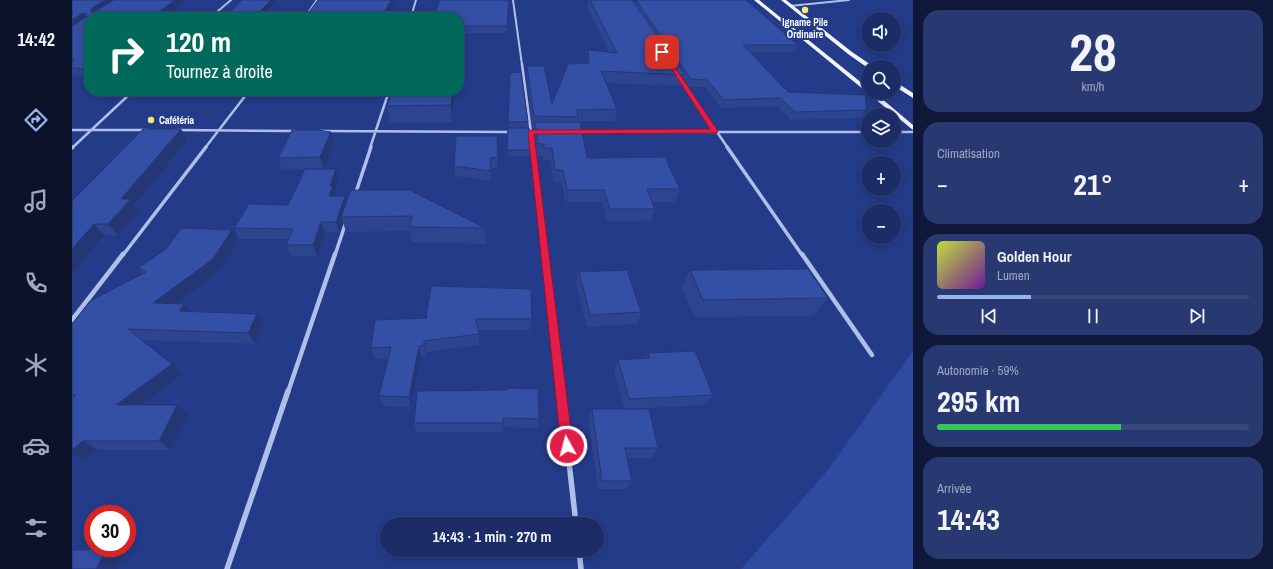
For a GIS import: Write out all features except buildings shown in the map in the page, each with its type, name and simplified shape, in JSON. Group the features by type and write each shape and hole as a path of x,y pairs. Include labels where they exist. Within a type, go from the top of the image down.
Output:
{"main road":[{"path":"756,0 861,85"},
{"path":"783,0 861,60"},
{"path":"901,88 913,96"},
{"path":"879,100 913,128"}],"street":[{"path":"217,12 231,0"},
{"path":"309,12 318,0"},
{"path":"412,12 416,0"},
{"path":"513,0 531,132 575,517"},
{"path":"790,6 849,0"},
{"path":"680,79 872,355"},
{"path":"72,148 128,96"},
{"path":"72,320 245,96"},
{"path":"354,199 388,96"},
{"path":"72,130 156,130"},
{"path":"172,130 298,131"},
{"path":"314,131 515,132"},
{"path":"523,132 546,132"},
{"path":"569,132 861,132"},
{"path":"901,132 913,132"},
{"path":"227,569 349,214"},
{"path":"580,557 581,569"}],"shaded area":[{"path":"913,351 913,569 741,569 828,470"}],"place":[{"name":"Igname Pile Ordinaire","path":"805,10"},
{"name":"Cafétéria","path":"151,120"}],"route":[{"path":"567,446 531,132 715,131 662,52"}]}
